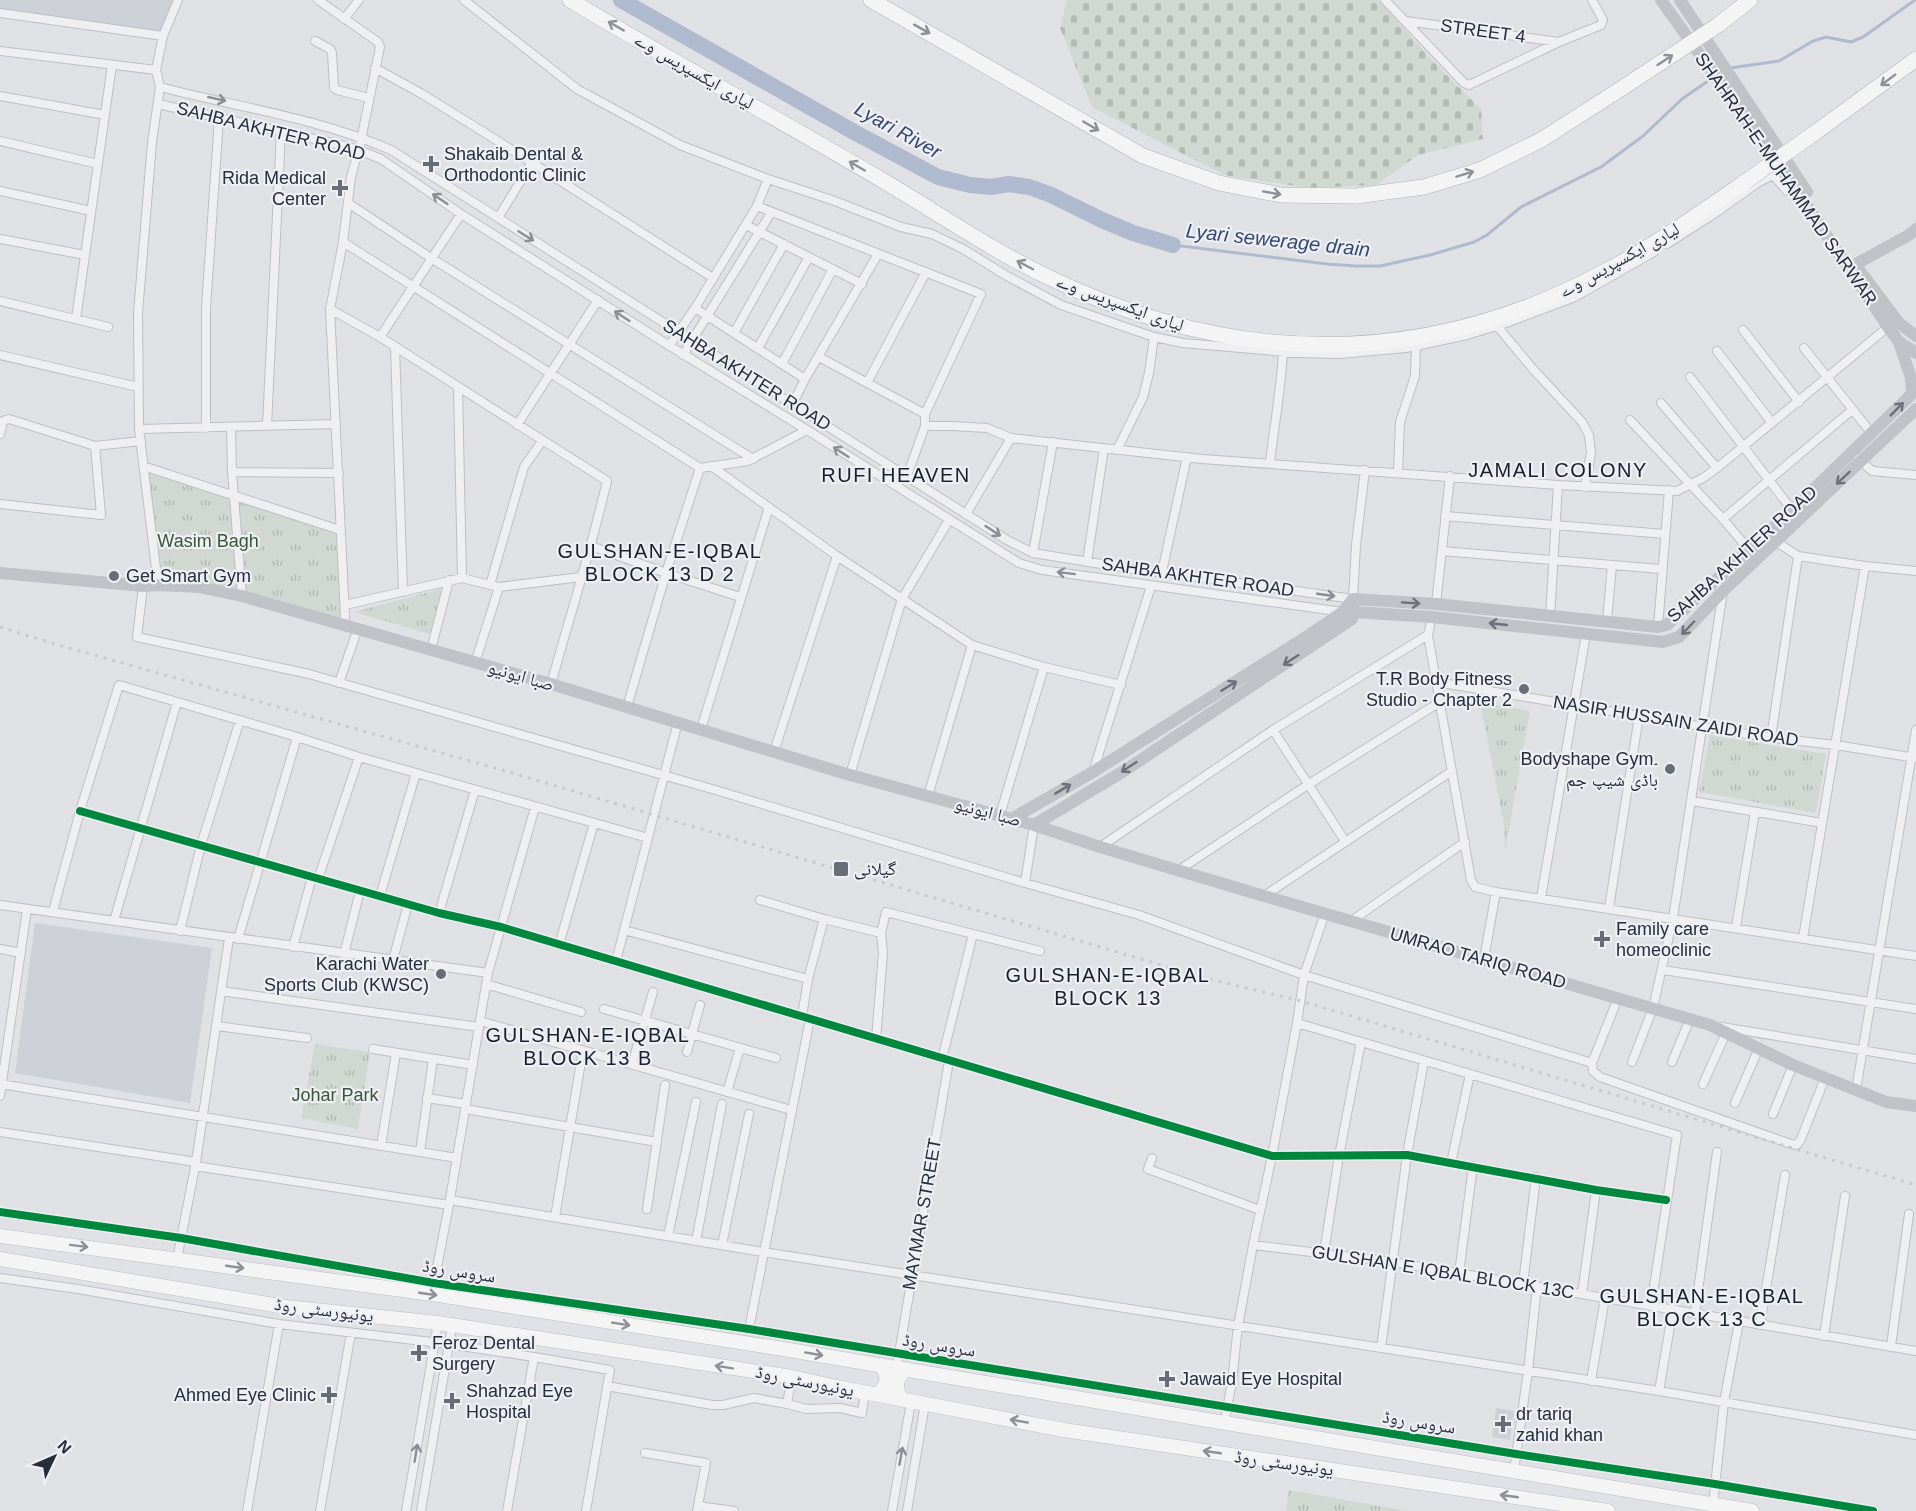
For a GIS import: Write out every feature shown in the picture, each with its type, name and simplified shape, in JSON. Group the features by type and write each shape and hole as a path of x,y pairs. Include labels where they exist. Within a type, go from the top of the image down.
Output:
{"highway":[{"name":"لیاری ایکسپریس وے","path":"570,0 883,181 1002,253 1051,279 1110,304 1178,327 1230,338 1311,345 1391,341 1445,332 1525,308 1576,286 1628,259 1696,216 1916,59"},
{"path":"871,0 1143,156 1219,183 1281,195 1356,196 1424,187 1480,170 1541,140 1718,25 1750,0"}],"main road":[{"name":"SHAHRAH-E-MUHAMMAD SARWAR","path":"1661,0 1708,53"},
{"name":"SHAHRAH-E-MUHAMMAD SARWAR","path":"1680,0 1708,53 1784,165 1899,323 1916,336"},
{"name":"SHAHRAH-E-MUHAMMAD SARWAR","path":"1784,165 1795,188 1888,327 1899,342 1916,353"},
{"path":"1856,264 1914,233"},
{"path":"1899,342 1914,392"},
{"name":"SAHBA AKHTER ROAD","path":"1353,599 1436,604 1658,627 1667,625 1719,587 1857,457 1872,434 1914,392"},
{"name":"SAHBA AKHTER ROAD","path":"1348,612 1432,617 1663,642 1679,637 1749,550 1771,538 1792,510 1916,409"},
{"name":"صبا ایونیو","path":"0,573 143,586 200,587 242,596 551,684 850,774 1034,825"},
{"path":"1034,825 1124,771 1312,640 1348,612 1353,599"},
{"path":"1013,818 1312,640"},
{"name":"UMRAO TARIQ ROAD","path":"1034,825 1264,896 1710,1025 1793,1065 1886,1102 1916,1106"},
{"path":"0,1230 45,1242"},
{"name":"یونیورسٹی روڈ","path":"0,1236 177,1259 406,1284 777,1341 881,1365 901,1364 1224,1424 1752,1511"},
{"name":"یونیورسٹی روڈ","path":"0,1259 286,1307 445,1325 792,1377 1064,1430 1608,1511"},
{"path":"901,1364 897,1390 912,1402"},
{"path":"871,1394 884,1387 886,1373 881,1365"}],"street":[{"path":"158,585 139,429 138,313 152,142 160,87 156,70 163,36 178,0"},
{"path":"318,0 378,42 380,47 362,138 351,177 343,242 330,309 345,605 343,624"},
{"path":"344,19 359,0"},
{"path":"464,0 577,89 681,145 901,227 932,234 1061,304 1154,337 1183,343 1283,352 1339,354 1416,346 1456,338 1497,326 1575,297 1639,261 1773,175 1787,190 1795,188"},
{"path":"1385,0 1464,83 1470,85 1603,23 1592,0"},
{"path":"0,12 163,36"},
{"name":"STREET 4","path":"1406,21 1559,42"},
{"path":"315,41 332,52 334,88 369,98"},
{"path":"0,51 156,70"},
{"path":"76,319 112,65"},
{"path":"375,68 432,100 713,278"},
{"name":"SAHBA AKHTER ROAD","path":"160,87 278,114 362,138 392,150 1020,548 1033,553 1353,599"},
{"path":"0,96 105,115"},
{"name":"SAHBA AKHTER ROAD","path":"158,104 359,150 381,159 461,214 683,355 1019,563 1042,570 1348,612"},
{"path":"206,428 206,308 219,118"},
{"path":"267,426 281,131"},
{"path":"0,141 98,164"},
{"path":"498,218 531,164"},
{"path":"669,346 746,225 768,179"},
{"path":"0,190 91,211"},
{"path":"348,203 431,258 753,459"},
{"path":"757,206 981,294 925,414 925,426 907,476"},
{"path":"683,355 771,213"},
{"path":"380,337 461,214"},
{"path":"746,225 862,284"},
{"path":"0,239 85,255"},
{"path":"343,242 700,468 748,461 807,430"},
{"path":"734,333 784,244"},
{"path":"793,403 878,254"},
{"path":"758,348 809,256"},
{"path":"782,364 833,269"},
{"path":"867,383 926,272"},
{"path":"517,425 598,300"},
{"path":"0,301 108,327"},
{"path":"695,308 806,379"},
{"path":"330,309 380,337 607,481 591,546 551,684"},
{"path":"1497,326 1586,428 1591,453 1585,487"},
{"path":"925,426 987,428 1011,438 1187,457 1585,487 1677,490 1703,478 1717,468 1888,327"},
{"path":"1743,330 1798,402"},
{"path":"1117,450 1143,397 1154,337"},
{"path":"1398,472 1400,422 1415,376 1416,346"},
{"path":"394,347 403,592"},
{"path":"1804,348 1872,434"},
{"path":"1717,351 1772,423"},
{"path":"1270,463 1274,422 1281,387 1283,352"},
{"path":"0,355 138,387"},
{"path":"819,357 925,414"},
{"path":"1690,377 1792,510"},
{"path":"458,387 462,578"},
{"path":"1661,403 1717,468"},
{"path":"1723,519 1852,410"},
{"path":"0,434 3,421 9,419 95,446 141,441"},
{"path":"1630,420 1749,550"},
{"path":"139,429 336,424"},
{"path":"231,427 232,472 242,596"},
{"path":"966,514 1011,438"},
{"path":"475,663 524,467 542,441"},
{"path":"1033,553 1053,442"},
{"path":"0,504 101,515 95,446"},
{"path":"1087,561 1104,448"},
{"path":"1162,572 1187,457"},
{"path":"1857,457 1872,471 1916,475"},
{"path":"143,466 340,530"},
{"path":"711,466 837,556 972,645 1121,685"},
{"path":"627,708 666,573 700,468"},
{"path":"1353,599 1356,545 1365,470"},
{"path":"232,472 339,473"},
{"path":"1436,604 1450,476"},
{"path":"1550,617 1558,485"},
{"path":"1658,627 1669,490"},
{"path":"701,729 769,507"},
{"path":"1445,516 1665,534"},
{"path":"850,774 902,599 949,520"},
{"path":"1771,538 1798,556 1916,571"},
{"path":"591,546 740,597"},
{"path":"1442,551 1661,569"},
{"path":"774,752 837,556"},
{"path":"1771,738 1798,556"},
{"path":"1607,621 1612,565"},
{"path":"1803,938 1865,566"},
{"path":"345,605 462,578 494,586 581,577"},
{"path":"431,650 449,580"},
{"path":"143,586 137,637 253,661 339,683 802,815 1139,915 1304,975 1592,1063"},
{"path":"1093,772 1151,586"},
{"path":"1632,1062 1653,1008 1673,918 1704,727 1719,587"},
{"path":"1432,617 1428,635 1471,880 1475,887 1916,956"},
{"path":"339,683 358,628"},
{"path":"1541,898 1586,634"},
{"path":"1100,847 1273,730 1428,635"},
{"path":"928,796 972,645"},
{"path":"1000,815 1044,666"},
{"name":"NASIR HUSSAIN ZAIDI ROAD","path":"1436,682 1771,738 1836,745 1914,758"},
{"path":"53,911 80,811 119,685 359,757 648,838"},
{"path":"114,921 177,702"},
{"path":"1179,870 1309,783 1440,702"},
{"path":"1609,908 1639,716"},
{"path":"180,931 201,845 240,720"},
{"path":"616,961 678,722"},
{"path":"1273,730 1345,841"},
{"path":"1856,1090 1914,758 1916,730"},
{"path":"177,1259 203,1117 221,991 233,939 260,862 297,737"},
{"path":"293,946 359,757"},
{"path":"1264,896 1452,771"},
{"path":"380,896 416,773"},
{"path":"439,913 475,790"},
{"path":"1692,801 1822,823"},
{"path":"434,1283 488,973 535,807"},
{"path":"80,811 439,913 501,927 1272,1156 1407,1155 1536,1177 1596,1190 1666,1200"},
{"path":"1736,927 1755,812"},
{"path":"559,945 594,823"},
{"path":"1025,883 1034,825"},
{"path":"1351,921 1464,842"},
{"path":"344,954 360,891"},
{"path":"1484,959 1496,892"},
{"path":"760,900 880,933"},
{"path":"393,960 408,904"},
{"path":"0,905 488,973"},
{"path":"0,1096 27,909"},
{"path":"876,1039 883,953 880,933 886,912 1040,951"},
{"path":"1224,1424 1238,1326 1272,1156 1304,975 1325,913"},
{"path":"749,1329 791,1110 806,1018 808,979 824,919"},
{"path":"624,930 808,979"},
{"name":"MAYMAR STREET","path":"901,1364 912,1274 945,1060 973,934"},
{"path":"0,950 21,953"},
{"path":"1663,970 1916,1009"},
{"path":"486,984 581,1012"},
{"path":"221,991 479,1024 583,1050 791,1110"},
{"path":"632,1064 653,992"},
{"path":"1618,999 1592,1063 1593,1071 1600,1077 1797,1145 1825,1078"},
{"path":"687,1052 700,1005"},
{"path":"604,1009 776,1058"},
{"path":"1672,1062 1690,1019"},
{"path":"1297,1023 1677,1135 1651,1306"},
{"path":"1710,1025 1916,1059"},
{"path":"216,1026 307,1038"},
{"path":"1703,1084 1726,1033"},
{"path":"1324,1253 1339,1156 1361,1042"},
{"path":"728,1092 740,1048"},
{"path":"1735,1102 1759,1048"},
{"path":"373,1049 472,1065"},
{"path":"555,1217 583,1050"},
{"path":"381,1146 396,1053"},
{"path":"420,1152 433,1059"},
{"path":"1381,1348 1407,1155 1424,1061"},
{"path":"1773,1114 1793,1065"},
{"path":"1451,1162 1470,1074"},
{"path":"1,1084 457,1158"},
{"path":"647,1209 665,1085"},
{"path":"427,1098 657,1142"},
{"path":"668,1236 696,1102"},
{"path":"696,1241 722,1104"},
{"path":"722,1245 749,1114"},
{"path":"0,1132 1659,1391 1916,1435"},
{"path":"1695,1313 1717,1152"},
{"path":"1152,1158 1148,1169 1260,1210"},
{"path":"1459,1273 1473,1166"},
{"path":"1760,1325 1785,1175"},
{"path":"1523,1284 1536,1177"},
{"path":"1582,1294 1596,1190"},
{"path":"1824,1336 1845,1196"},
{"name":"سروس روڈ","path":"0,1212 181,1238 406,1284 434,1283 749,1329 777,1341 901,1364 1228,1406 1873,1511"},
{"path":"1891,1346 1909,1214"},
{"name":"GULSHAN E IQBAL BLOCK 13C","path":"1253,1245 1393,1262 1916,1351"},
{"path":"0,1278 279,1324 435,1342 610,1370 586,1511"},
{"path":"153,1302 156,1285"},
{"path":"1514,1472 1528,1371 1536,1286"},
{"path":"219,1313 223,1296"},
{"path":"1592,1381 1605,1298"},
{"path":"1659,1391 1674,1309"},
{"path":"1713,1504 1724,1402 1739,1322"},
{"path":"247,1511 279,1324"},
{"path":"406,1511 435,1342 445,1325"},
{"path":"421,1511 448,1344 445,1325"},
{"path":"320,1511 351,1333"},
{"path":"583,1365 587,1346"},
{"path":"507,1511 534,1357"},
{"path":"787,1404 792,1377"},
{"path":"608,1386 712,1405 723,1405 754,1398 807,1409 840,1408 862,1413 871,1394"},
{"path":"892,1511 912,1402"},
{"path":"907,1511 912,1402"},
{"path":"645,1453 706,1463 697,1508 734,1511"}],"shaded area":[{"path":"0,0 179,0 163,36 0,12"},
{"path":"35,923 212,948 190,1103 15,1073"},
{"name":"dr tariq zahid khan","path":"1496,1408 1514,1411 1510,1440 1492,1437"}],"green space":[{"path":"1067,0 1379,0 1431,59 1481,109 1483,139 1418,155 1376,185 1308,188 1224,175 1092,107 1060,28"},
{"name":"Wasim Bagh","path":"146,470 340,530 343,624 162,585"},
{"path":"444,588 433,635 354,612"},
{"path":"1480,702 1530,711 1505,851 1504,825"},
{"path":"1710,735 1826,754 1816,813 1699,792"},
{"name":"Johar Park","path":"315,1044 370,1052 358,1129 301,1118"},
{"path":"1289,1490 1406,1511 1286,1511"}],"waterway":[{"name":"Lyari River","path":"621,0 938,177 970,185 991,187 1009,184 1029,187 1133,233 1173,245"},
{"name":"Lyari sewerage drain","path":"1730,68 1779,61 1813,41 1826,37 1851,42 1863,37 1915,0"},
{"name":"Lyari sewerage drain","path":"1173,245 1327,264 1380,266 1474,242 1487,235 1521,207 1601,167 1643,136 1682,99 1711,79"}],"railway":[{"path":"0,627 502,770 1205,978 1301,1001 1916,1185"}],"cycle path":[{"path":"80,811 439,913 501,927 1272,1156 1407,1155 1596,1190 1666,1200"},
{"path":"0,1212 181,1238 434,1283 749,1329 1873,1511"}],"place":[{"name":"Shakaib Dental & Orthodontic Clinic","path":"431,164"},
{"name":"Rida Medical Center","path":"340,188"},
{"name":"Get Smart Gym","path":"114,576"},
{"name":"T.R Body Fitness Studio - Chapter 2","path":"1524,689"},
{"name":"Bodyshape Gym۔ باڈی شیپ جم","path":"1670,769"},
{"name":"گیلانی","path":"841,869"},
{"name":"Family care homeoclinic","path":"1602,939"},
{"name":"Karachi Water Sports Club (KWSC)","path":"441,974"},
{"name":"Feroz Dental Surgery","path":"419,1353"},
{"name":"Jawaid Eye Hospital","path":"1167,1379"},
{"name":"Ahmed Eye Clinic","path":"329,1395"},
{"name":"Shahzad Eye Hospital","path":"452,1401"},
{"name":"dr tariq zahid khan","path":"1503,1424"}],"district":[{"name":"JAMALI COLONY","path":"1558,470"},
{"name":"RUFI HEAVEN","path":"896,475"},
{"name":"GULSHAN-E-IQBAL BLOCK 13 D 2","path":"660,562"},
{"name":"GULSHAN-E-IQBAL BLOCK 13","path":"1108,986"},
{"name":"GULSHAN-E-IQBAL BLOCK 13 B","path":"588,1046"},
{"name":"GULSHAN-E-IQBAL BLOCK 13 C","path":"1702,1308"}]}
